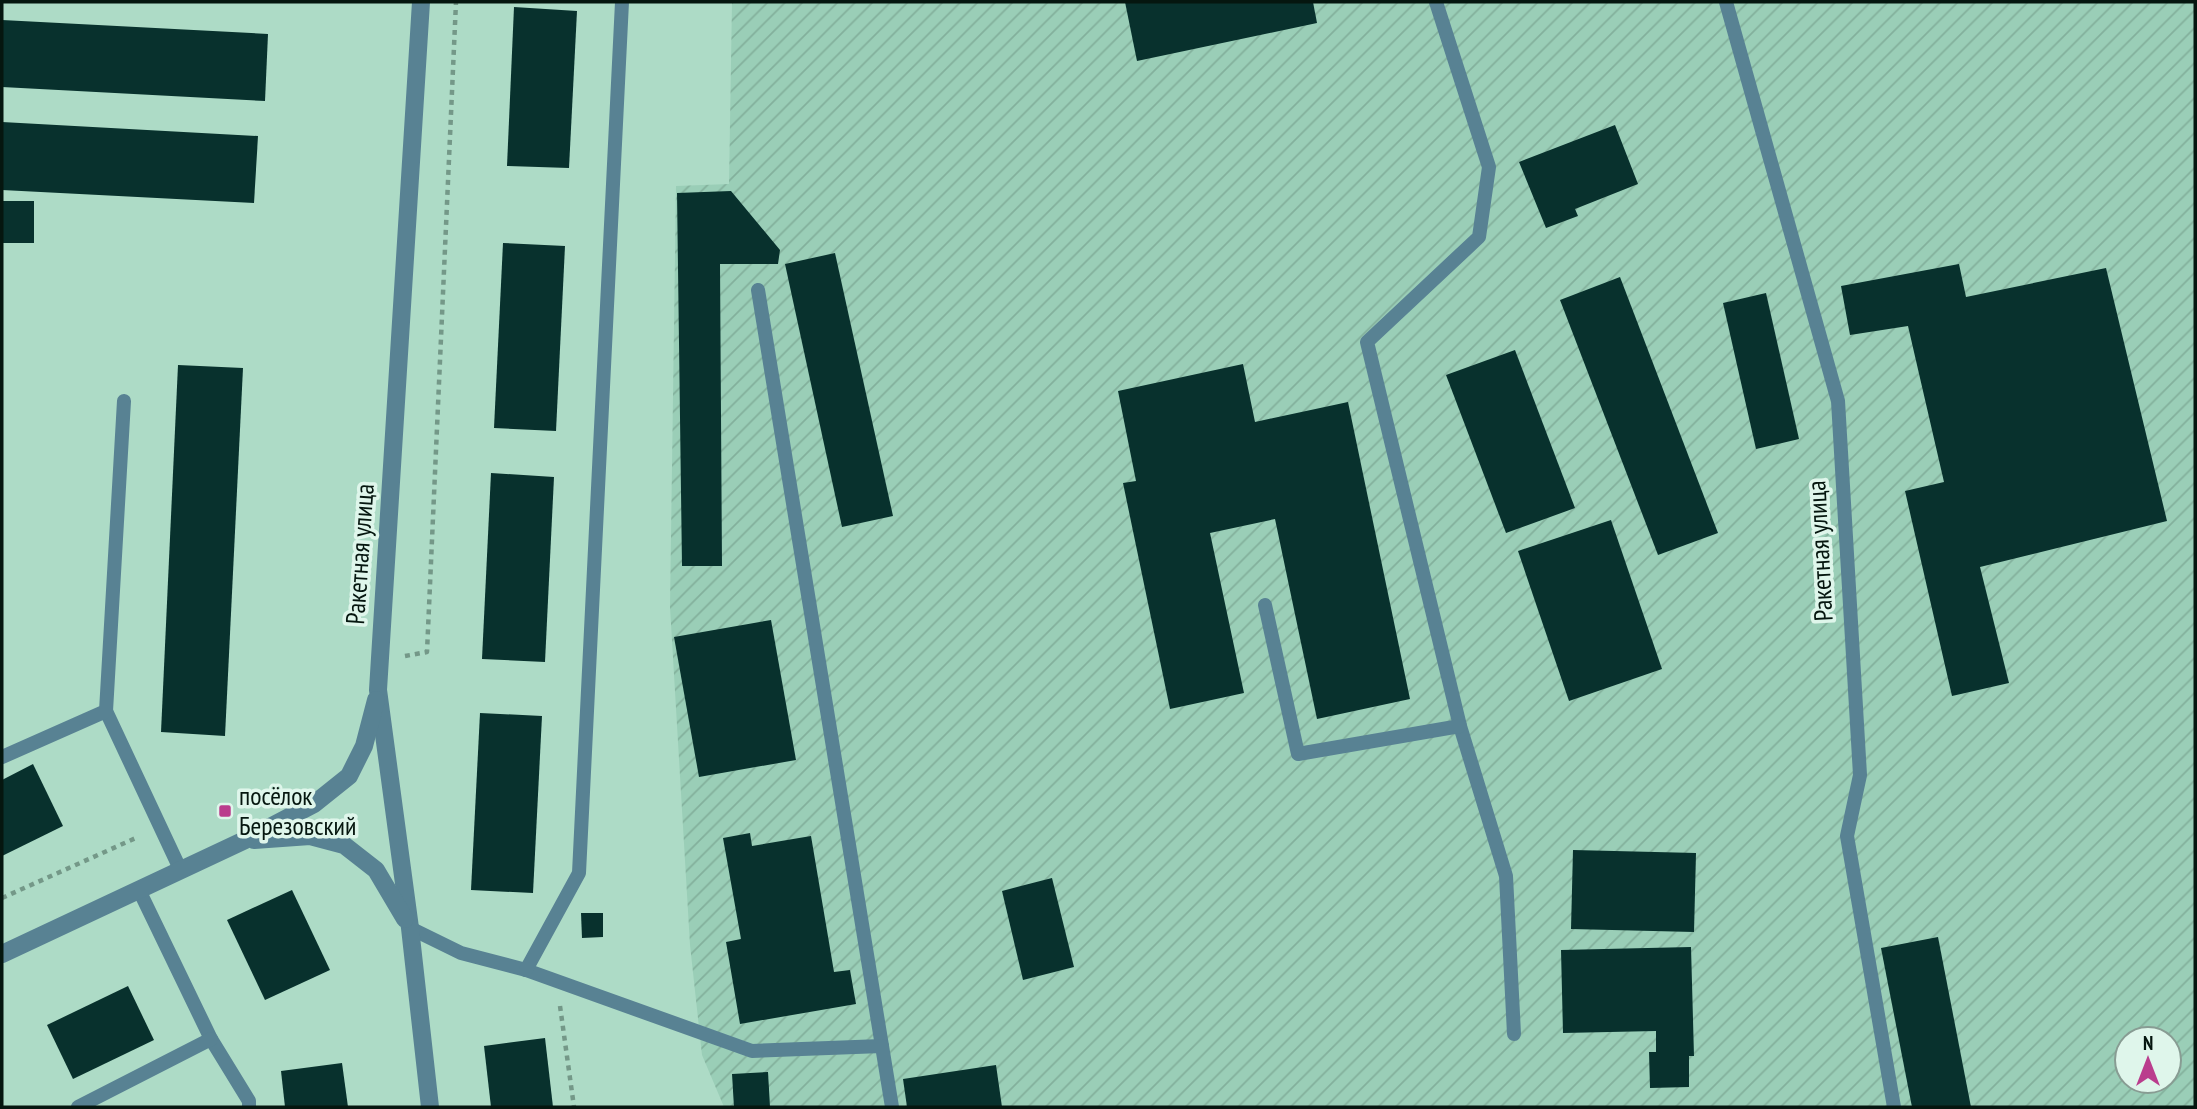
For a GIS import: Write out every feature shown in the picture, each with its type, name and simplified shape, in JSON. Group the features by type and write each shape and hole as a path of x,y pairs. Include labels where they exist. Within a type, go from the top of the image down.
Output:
{"street":[{"name":"Ракетная улица","path":"421,2 378,691 410,928 429,1107"},
{"path":"2,954 181,871 314,804 349,775 365,746 378,691"},
{"path":"245,840 310,836 344,845 376,870 410,928"}],"lane":[{"path":"526,970 579,873 622,2"},
{"path":"1436,2 1489,167 1479,237 1367,342 1460,726 1506,876 1514,1034"},
{"name":"Ракетная улица","path":"1726,2 1838,401 1860,775 1847,836 1894,1107"},
{"path":"758,290 892,1107"},
{"path":"124,401 106,711 181,871"},
{"path":"1265,605 1298,754 1460,726"},
{"path":"2,757 106,711"},
{"path":"139,890 211,1039 249,1101 249,1107"},
{"path":"410,928 461,953 526,970 752,1051 882,1046"},
{"path":"78,1107 211,1039"}],"path":[{"path":"380,660 427,652 456,2"},
{"path":"2,898 160,828"},
{"path":"556,981 574,1107"}],"shaded area":[{"path":"732,2 2195,2 2195,1107 724,1107 702,1055 690,945 670,607 676,186 729,184"}],"building":[{"path":"1125,2 1313,2 1317,23 1137,61"},
{"path":"514,7 577,11 569,168 507,166"},
{"path":"2,20 268,34 265,101 2,87"},
{"path":"2,122 258,136 254,203 2,190"},
{"path":"1615,125 1638,184 1575,209 1578,216 1546,228 1519,162"},
{"path":"731,191 780,250 778,264 720,264 722,566 682,566 677,193"},
{"path":"2,201 34,201 34,243 2,243"},
{"path":"503,243 565,246 556,431 494,428"},
{"path":"835,253 893,516 842,527 785,264"},
{"path":"1959,264 1966,297 2106,268 2167,521 1980,567 2009,683 1952,696 1905,491 1944,482 1908,326 1850,335 1841,286"},
{"path":"1620,277 1718,533 1658,555 1560,300"},
{"path":"1766,293 1799,439 1756,449 1723,303"},
{"path":"1515,350 1575,508 1506,533 1446,375"},
{"path":"1243,364 1255,422 1348,402 1410,699 1317,719 1275,519 1210,533 1244,693 1170,709 1123,483 1136,481 1118,391"},
{"path":"178,365 243,368 225,736 161,732"},
{"path":"491,473 554,477 545,662 482,659"},
{"path":"1611,520 1662,669 1569,701 1518,551"},
{"path":"771,620 796,760 699,777 674,637"},
{"path":"480,713 542,716 533,893 471,890"},
{"path":"33,764 63,826 2,856 2,780"},
{"path":"750,833 752,846 811,836 834,972 850,970 856,1004 740,1024 726,942 741,939 723,838"},
{"path":"1573,850 1696,853 1694,932 1571,929"},
{"path":"1052,878 1074,967 1023,980 1002,891"},
{"path":"292,890 330,970 265,1000 227,920"},
{"path":"581,913 603,913 603,937 582,938"},
{"path":"1938,937 1971,1107 1912,1107 1881,948"},
{"path":"1691,947 1694,1056 1689,1056 1689,1087 1650,1088 1649,1052 1656,1052 1656,1031 1563,1033 1561,950"},
{"path":"128,986 154,1040 73,1079 47,1025"},
{"path":"545,1038 553,1107 491,1107 484,1046"},
{"path":"342,1063 348,1107 285,1107 281,1071"},
{"path":"996,1065 1002,1107 907,1107 903,1079"},
{"path":"768,1072 770,1107 734,1107 732,1074"}],"place":[{"name":"посёлок Березовский","path":"225,811"}]}
